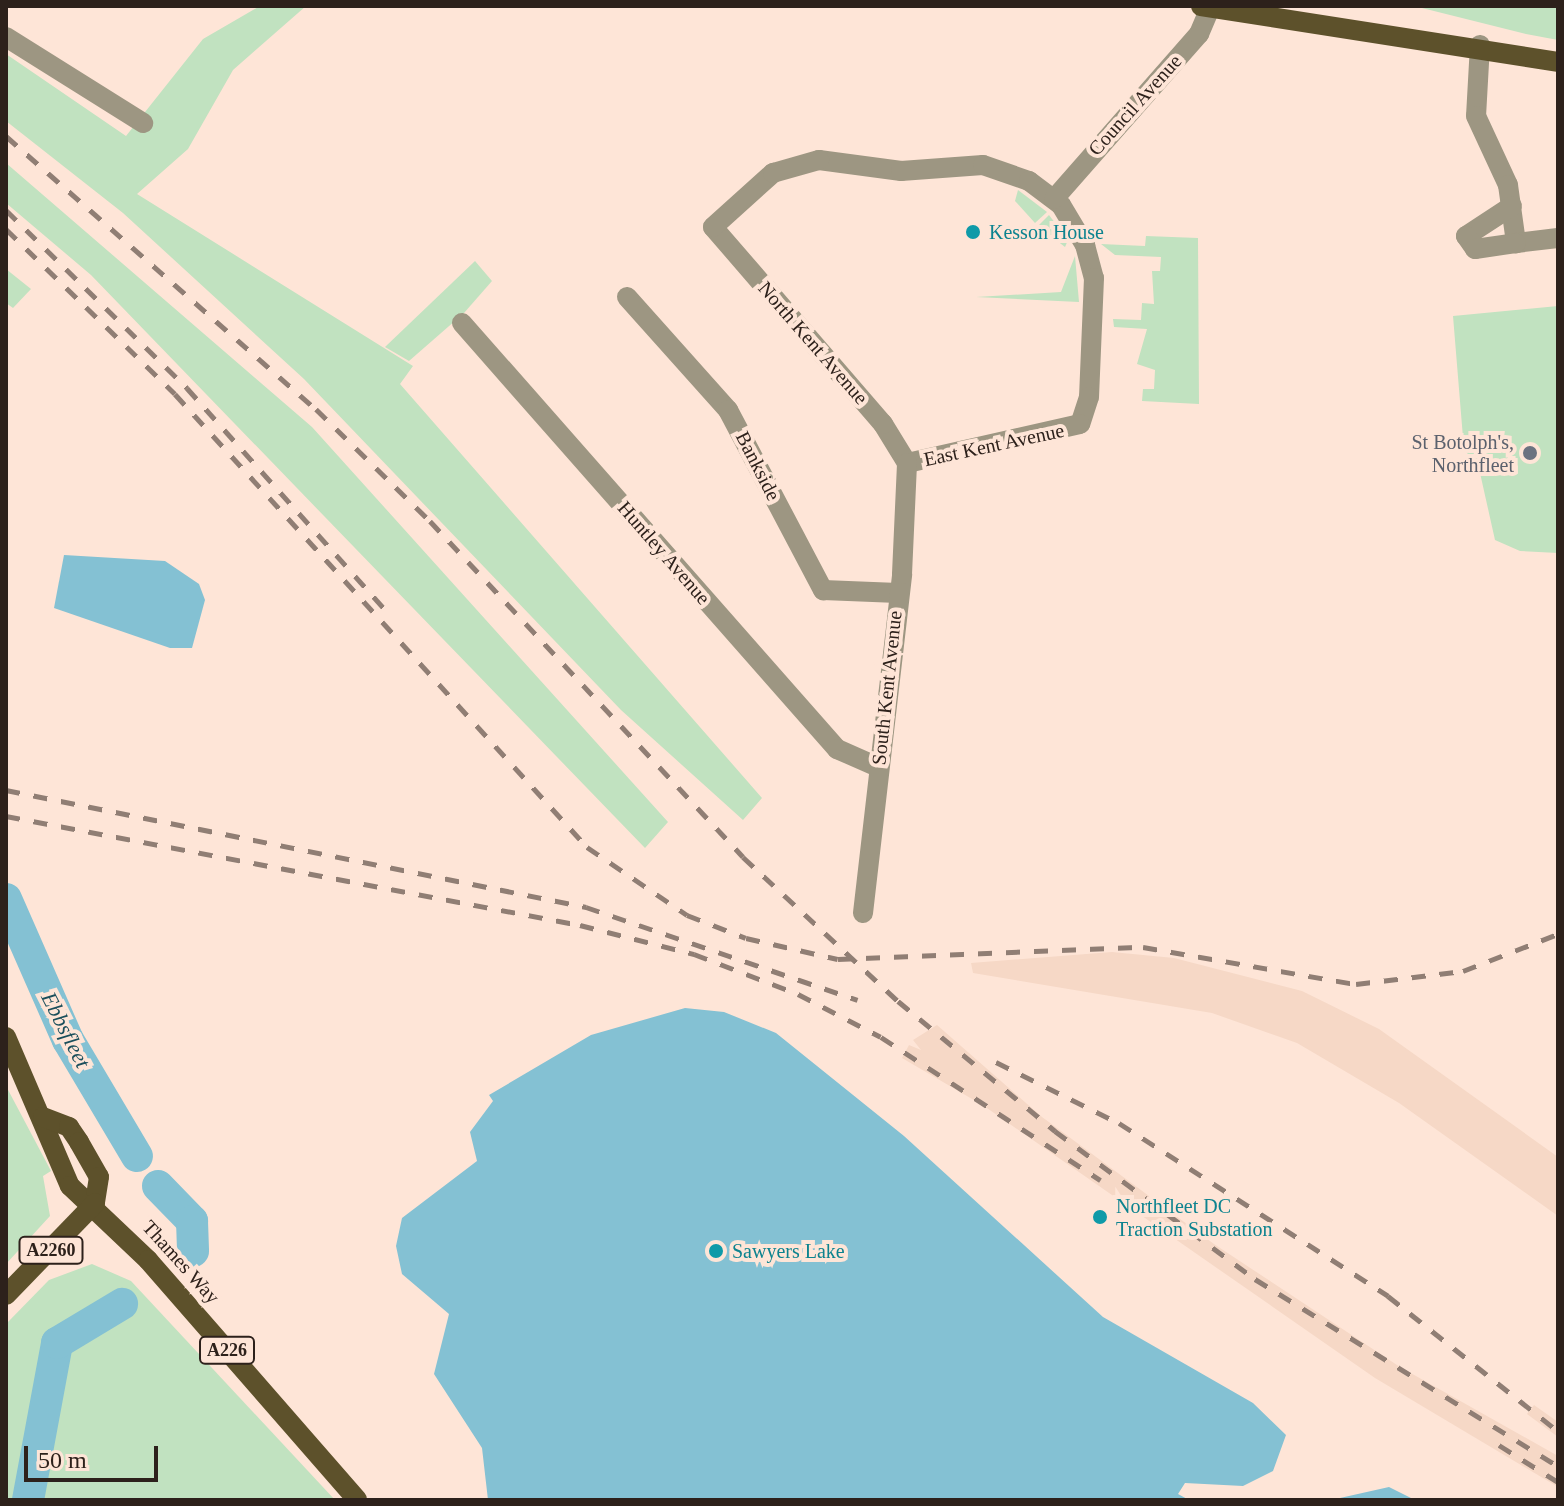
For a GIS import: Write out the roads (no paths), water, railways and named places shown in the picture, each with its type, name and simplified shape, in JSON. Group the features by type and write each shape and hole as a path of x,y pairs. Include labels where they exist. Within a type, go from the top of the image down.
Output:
{"main road":[{"path":"1206,7 1480,45 1558,62"},
{"name":"Thames Way","path":"6,1037 43,1117 59,1168 95,1203 357,1500"},
{"path":"43,1117 69,1127 79,1142 99,1177 95,1203"},
{"name":"A2260","path":"6,1295 95,1203"}],"street":[{"name":"Council Avenue","path":"1054,199 1199,34 1206,7"},
{"path":"6,37 143,123"},
{"path":"1480,45 1477,119 1512,206 1516,243"},
{"name":"North Kent Avenue","path":"907,463 883,424 713,227 773,173 815,160 901,171 983,165 1054,199"},
{"name":"East Kent Avenue","path":"907,463 1068,431 1085,417 1092,266 1054,199"},
{"path":"1512,206 1466,236 1475,249 1558,238"},
{"name":"Bankside","path":"627,297 728,410 823,590 898,593"},
{"name":"Huntley Avenue","path":"462,323 837,749 878,767"},
{"name":"South Kent Avenue","path":"863,913 898,593 907,463"}],"water":[{"path":"64,555 165,561 199,584 205,600 192,648 170,648 54,608"},
{"name":"Sawyers Lake","path":"685,1008 724,1012 776,1033 904,1136 1103,1317 1253,1403 1286,1435 1273,1471 1243,1486 1185,1483 1178,1494 1189,1500 488,1500 482,1448 434,1374 449,1314 402,1274 396,1246 402,1218 477,1161 470,1132 493,1101 489,1095 591,1035"},
{"path":"1389,1487 1415,1500 1290,1500 1340,1498"}],"waterway":[{"name":"Ebbsfleet","path":"6,899 68,1040 137,1156"},
{"name":"Ebbsfleet","path":"158,1186 192,1221 193,1251"},
{"name":"Ebbsfleet","path":"28,1500 57,1343 122,1304"}],"railway":[{"path":"6,136 316,409 430,521 743,857 898,1001 1055,1131 1255,1279 1558,1466"},
{"path":"6,210 187,388 390,615"},
{"path":"6,229 175,394 587,847 687,915 746,938 838,959 1143,947 1356,984 1463,971 1558,934"},
{"path":"6,790 586,907 857,1000"},
{"path":"6,816 580,925 694,954 798,994 881,1037 1100,1180"},
{"path":"996,1062 1119,1123 1388,1296 1558,1431"},
{"path":"1499,1445 1558,1482"}],"place":[{"name":"Kesson House","path":"973,232"},
{"name":"St Botolph's, Northfleet","path":"1530,453"},
{"name":"Northfleet DC Traction Substation","path":"1100,1217"},
{"name":"Sawyers Lake","path":"716,1251"}]}
